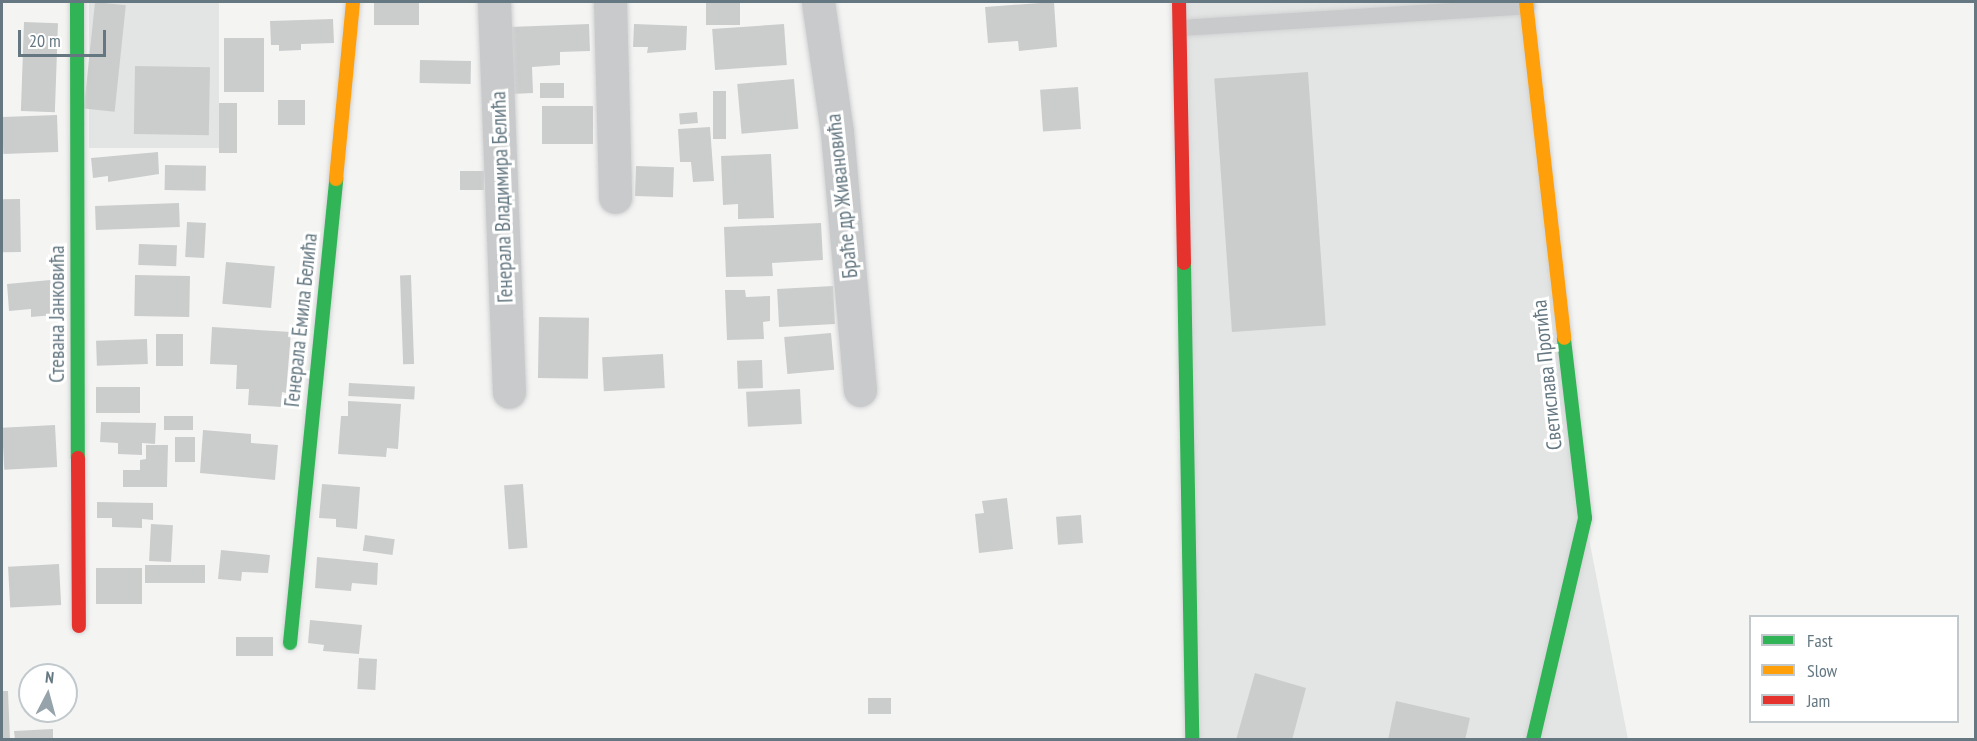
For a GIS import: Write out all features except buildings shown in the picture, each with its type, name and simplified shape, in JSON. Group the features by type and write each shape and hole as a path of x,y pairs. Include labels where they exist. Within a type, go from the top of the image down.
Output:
{"street":[{"name":"Стевана Јанковића","path":"77,2 79,626"},
{"name":"Генерала Емила Белића","path":"290,644 353,2"},
{"name":"Генерала Владимира Белића","path":"494,2 509,392"},
{"path":"610,2 615,196"},
{"name":"Браће др Живановића","path":"818,2 837,132 860,390"},
{"path":"1179,2 1182,28 1191,740"},
{"name":"Светислава Протића","path":"1527,4 1585,518 1533,740"}],"lane":[{"path":"1182,28 1527,4"}],"shaded area":[{"path":"89,2 219,2 219,148 89,148"},
{"path":"1179,2 1526,2 1585,518 1628,739 1192,739"}],"traffic: fast":[{"path":"77,2 78,458"},
{"path":"290,643 336,179"},
{"path":"1184,263 1192,740"},
{"path":"1533,740 1585,518 1564,338"}],"traffic: slow":[{"path":"336,179 353,2"},
{"path":"1526,2 1564,338"}],"traffic: jam":[{"path":"1179,2 1184,263"},
{"path":"78,458 79,626"}]}
